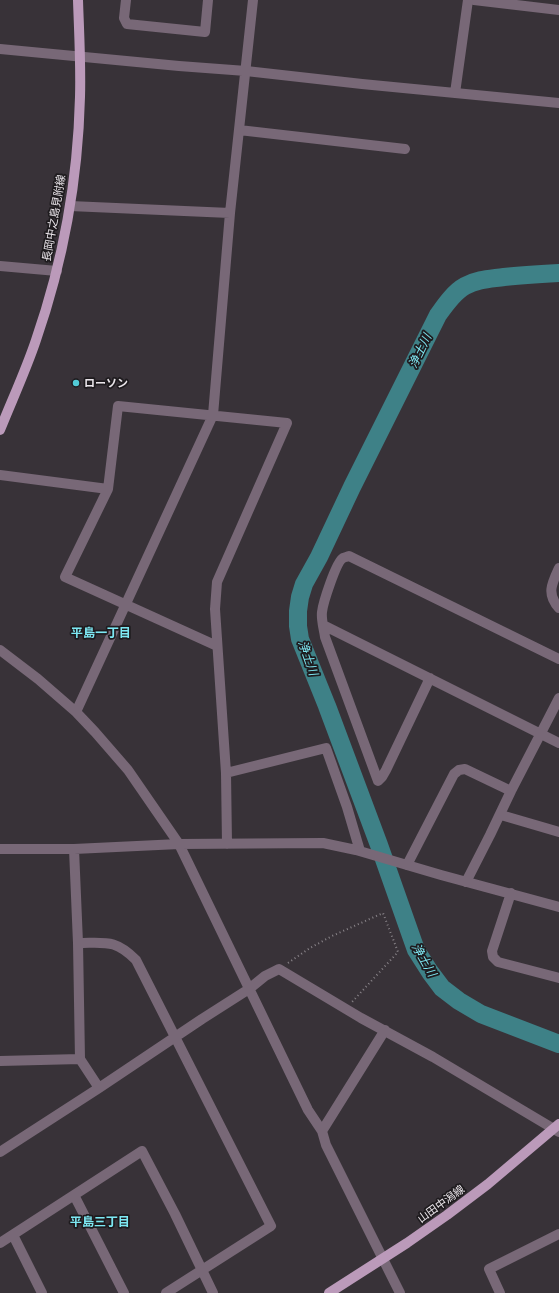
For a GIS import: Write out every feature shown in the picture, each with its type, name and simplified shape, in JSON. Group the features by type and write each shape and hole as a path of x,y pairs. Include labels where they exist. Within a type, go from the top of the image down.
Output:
{"main road":[{"name":"長岡中之島見附線","path":"0,430 4,411 37,339 56,271 70,206 78,139 80,97 78,0"},
{"name":"山田中潟線","path":"329,1293 407,1243 446,1215 488,1184 557,1128"}],"street":[{"path":"126,0 124,18 127,24 205,32 208,0"},
{"path":"76,712 213,415 230,213 253,0"},
{"path":"455,93 468,0"},
{"path":"474,0 556,6"},
{"path":"0,49 246,71 559,103"},
{"path":"239,130 405,149"},
{"path":"70,206 230,213"},
{"path":"0,266 56,271"},
{"path":"217,646 65,577 108,489 118,406 287,423 217,582 215,609 226,773 227,844"},
{"path":"0,475 108,489"},
{"path":"430,678 386,770 382,777 378,780 325,637 322,613 330,585 339,563 343,558 349,556 559,658"},
{"path":"559,568 551,593 553,601 559,608"},
{"path":"323,624 559,743"},
{"path":"0,650 38,679 76,712 95,732 128,770 179,844 308,1110 322,1131 326,1145 400,1293"},
{"path":"466,882 559,698"},
{"path":"226,773 326,748 347,807 360,851"},
{"path":"404,864 454,774 459,770 465,769 511,791"},
{"path":"501,815 559,832"},
{"path":"0,848 74,849 179,844 323,843 360,851 559,907"},
{"path":"74,849 78,943 80,1059 99,1088"},
{"path":"511,893 492,951 493,957 498,962 559,978"},
{"path":"78,943 116,944 130,953 136,960 176,1036 271,1226 166,1293"},
{"path":"0,1152 249,989 265,976 279,969 346,1009 557,1128"},
{"path":"322,1131 385,1030"},
{"path":"0,1061 80,1059"},
{"path":"0,1243 142,1150 213,1293"},
{"path":"74,1195 124,1293"},
{"path":"500,1293 489,1269 559,1234"},
{"path":"13,1235 42,1293"}],"path":[{"path":"279,969 310,948 382,913 398,952 346,1009"}],"waterway":[{"name":"浄土川","path":"559,273 511,276 479,281 465,286 453,295 438,315 352,487 319,557 304,584 298,611 300,639 327,706 379,845 416,950 442,988 459,1001 481,1014 559,1044"}],"place":[{"name":"ローソン","path":"76,383"}],"district":[{"name":"平島一丁目","path":"101,633"},
{"name":"平島三丁目","path":"100,1222"}]}
